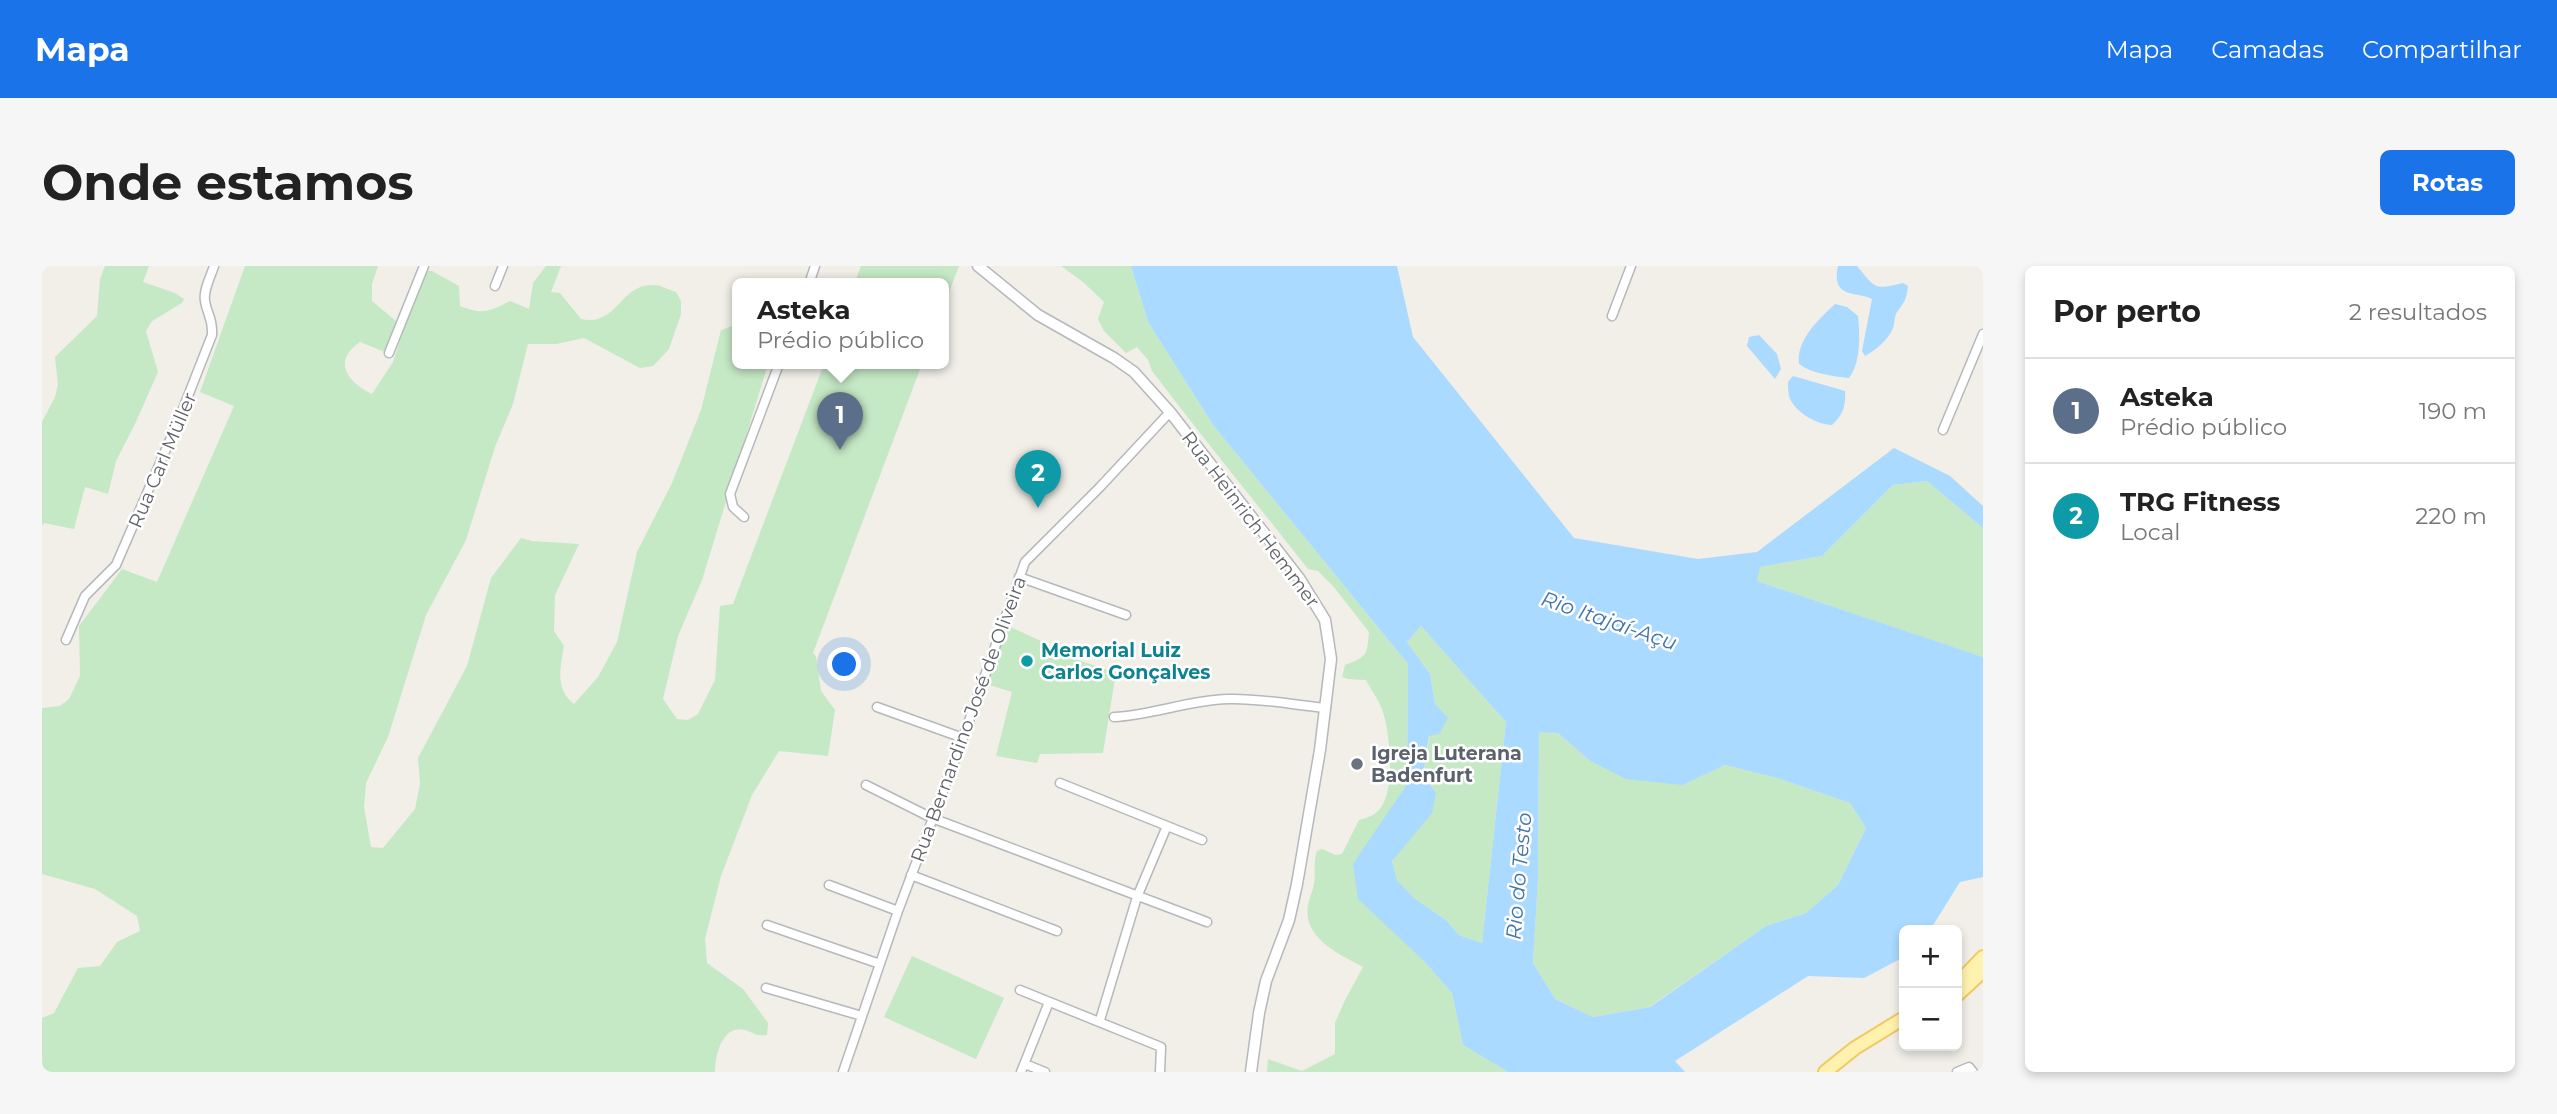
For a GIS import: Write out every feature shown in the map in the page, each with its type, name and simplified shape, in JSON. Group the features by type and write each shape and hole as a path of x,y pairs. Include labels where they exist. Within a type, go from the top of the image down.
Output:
{"main road":[{"path":"1962,979 1983,957"},
{"path":"1962,990 1983,971"},
{"path":"1825,1072 1855,1048 1899,1021"},
{"path":"1837,1072 1899,1031"}],"street":[{"name":"Rua Carl Müller","path":"66,640 85,596 116,565 184,407 212,335 213,320 205,302 205,292 214,266"},
{"path":"389,353 424,266"},
{"path":"495,286 503,266"},
{"name":"Rua Heinrich Hemmer","path":"978,266 1038,315 1134,372 1170,412 1299,578 1325,620 1331,659 1326,708 1297,884 1289,920 1266,981 1251,1072"},
{"path":"1612,316 1631,266"},
{"path":"1943,430 1983,334"},
{"path":"744,517 733,507 730,494 777,369"},
{"name":"Rua Bernardino José de Oliveira","path":"843,1072 898,911 1025,562 1170,412"},
{"path":"1019,577 1126,615"},
{"path":"1114,717 1138,716 1183,704 1229,699 1326,708"},
{"path":"877,707 963,738"},
{"path":"1059,783 1202,840"},
{"path":"866,785 932,818 1207,922"},
{"path":"1100,1020 1137,897 1167,826"},
{"path":"911,875 1057,931"},
{"path":"830,885 898,911"},
{"path":"767,925 880,964"},
{"path":"766,988 862,1016"},
{"path":"1020,990 1100,1020 1161,1047 1160,1072"},
{"path":"1045,1072 1023,1068 1049,1002"},
{"path":"1956,1072 1964,1068 1972,1070"}],"green space":[{"path":"105,266 149,266 143,282 184,299 182,303 152,321 146,331 158,372 116,461 108,494 85,487 74,529 44,523 42,526 42,422 55,397 58,384 55,357 97,316 100,279"},
{"path":"245,266 378,266 372,284 372,301 396,321 385,352 360,342 351,349 345,364 350,377 372,394 393,362 416,293 427,271 432,271 459,286 460,306 474,311 491,310 510,301 529,309 533,283 546,266 561,266 551,292 560,293 581,319 603,317 633,291 643,286 654,285 676,292 681,301 681,314 669,349 653,366 640,368 584,338 556,344 528,344 513,404 495,447 466,540 426,615 388,737 366,783 364,807 371,847 383,848 415,809 420,784 418,758 467,666 491,578 521,538 579,544 555,595 554,631 564,646 560,670 561,685 574,704 598,677 617,642 637,552 672,483 701,410 721,330 732,326 732,369 766,369 702,580 678,636 663,699 677,719 688,720 698,714 715,680 720,606 733,604 822,369 920,369 813,653 816,656 821,691 835,710 828,756 779,751 752,795 721,876 705,939 707,963 743,989 768,1023 767,1035 737,1029 725,1036 718,1050 715,1072 42,1072 42,1018 54,1013 78,968 100,966 117,942 140,931 137,916 95,889 42,874 42,708 60,706 69,699 80,676 79,626 122,569 157,582 234,406 200,392"},
{"path":"861,266 959,266 949,292 949,278 856,278"},
{"path":"1061,266 1131,266 1148,322 1213,425 1408,664 1407,784 1354,864 1424,961 1452,993 1463,1045 1508,1072 1267,1072 1268,1059 1302,1071 1335,1054 1335,1023 1363,967 1325,944 1311,927 1308,917 1317,851 1322,849 1336,855 1342,854 1359,820 1379,810 1388,790 1389,746 1382,709 1366,680 1342,677 1345,665 1358,660 1364,654 1369,632 1333,586 1318,571 1308,569 1171,396 1137,347 1126,353 1104,331 1098,319 1104,302"},
{"path":"1927,481 1983,528 1983,657 1757,581 1759,567 1822,556 1893,485"},
{"path":"1006,625 1045,643 1045,650 1116,672 1103,753 1040,754 1037,763 996,756 1012,692 986,684"},
{"path":"1421,626 1506,722 1482,943 1459,935 1446,920 1414,898 1397,880 1392,861 1436,793 1423,775 1435,704 1430,674 1407,642"},
{"path":"1539,731 1558,733 1589,760 1683,785 1725,765 1777,778 1850,803 1866,828 1838,885 1806,913 1766,926 1649,1007 1593,1017 1555,999 1533,963 1538,878"},
{"path":"912,956 1004,998 976,1059 884,1017"}],"water":[{"path":"1131,266 1397,266 1413,337 1574,538 1698,559 1757,552 1894,448 1950,476 1983,506 1983,528 1927,481 1893,485 1822,556 1760,567 1757,581 1983,657 1983,877 1960,882 1933,925 1899,925 1899,960 1864,978 1808,976 1675,1061 1685,1072 1508,1072 1463,1045 1452,993 1424,961 1358,899 1353,864 1407,784 1408,664 1213,425 1148,322","holes":["1421,626 1506,722 1482,943 1459,935 1446,920 1414,898 1397,880 1392,861 1432,813 1436,793 1423,775 1429,736 1439,734 1448,718 1435,704 1430,674 1407,642","1539,732 1558,733 1589,760 1626,779 1683,785 1725,765 1777,778 1850,803 1866,828 1838,885 1806,913 1766,926 1650,1007 1593,1017 1555,999 1533,963 1538,878"]},
{"path":"1838,266 1857,266 1876,286 1903,283 1908,286 1891,332 1865,356 1862,351 1872,299 1841,289 1837,277"},
{"path":"1835,304 1847,307 1858,316 1858,357 1849,378 1816,372 1799,364 1805,338"},
{"path":"1759,335 1777,354 1781,369 1775,379 1747,346 1749,337"},
{"path":"1793,376 1845,391 1843,410 1832,425 1808,417 1793,404 1789,397 1788,382"}],"place":[{"name":"Asteka","path":"840,450"},
{"name":"TRG Fitness","path":"1038,508"},
{"name":"Memorial Luiz Carlos Gonçalves","path":"1027,661"},
{"name":"Igreja Luterana Badenfurt","path":"1357,764"}],"water label":[{"name":"Rio Itajaí-Açu","path":"1609,621"},
{"name":"Rio do Testo","path":"1519,876"}]}
